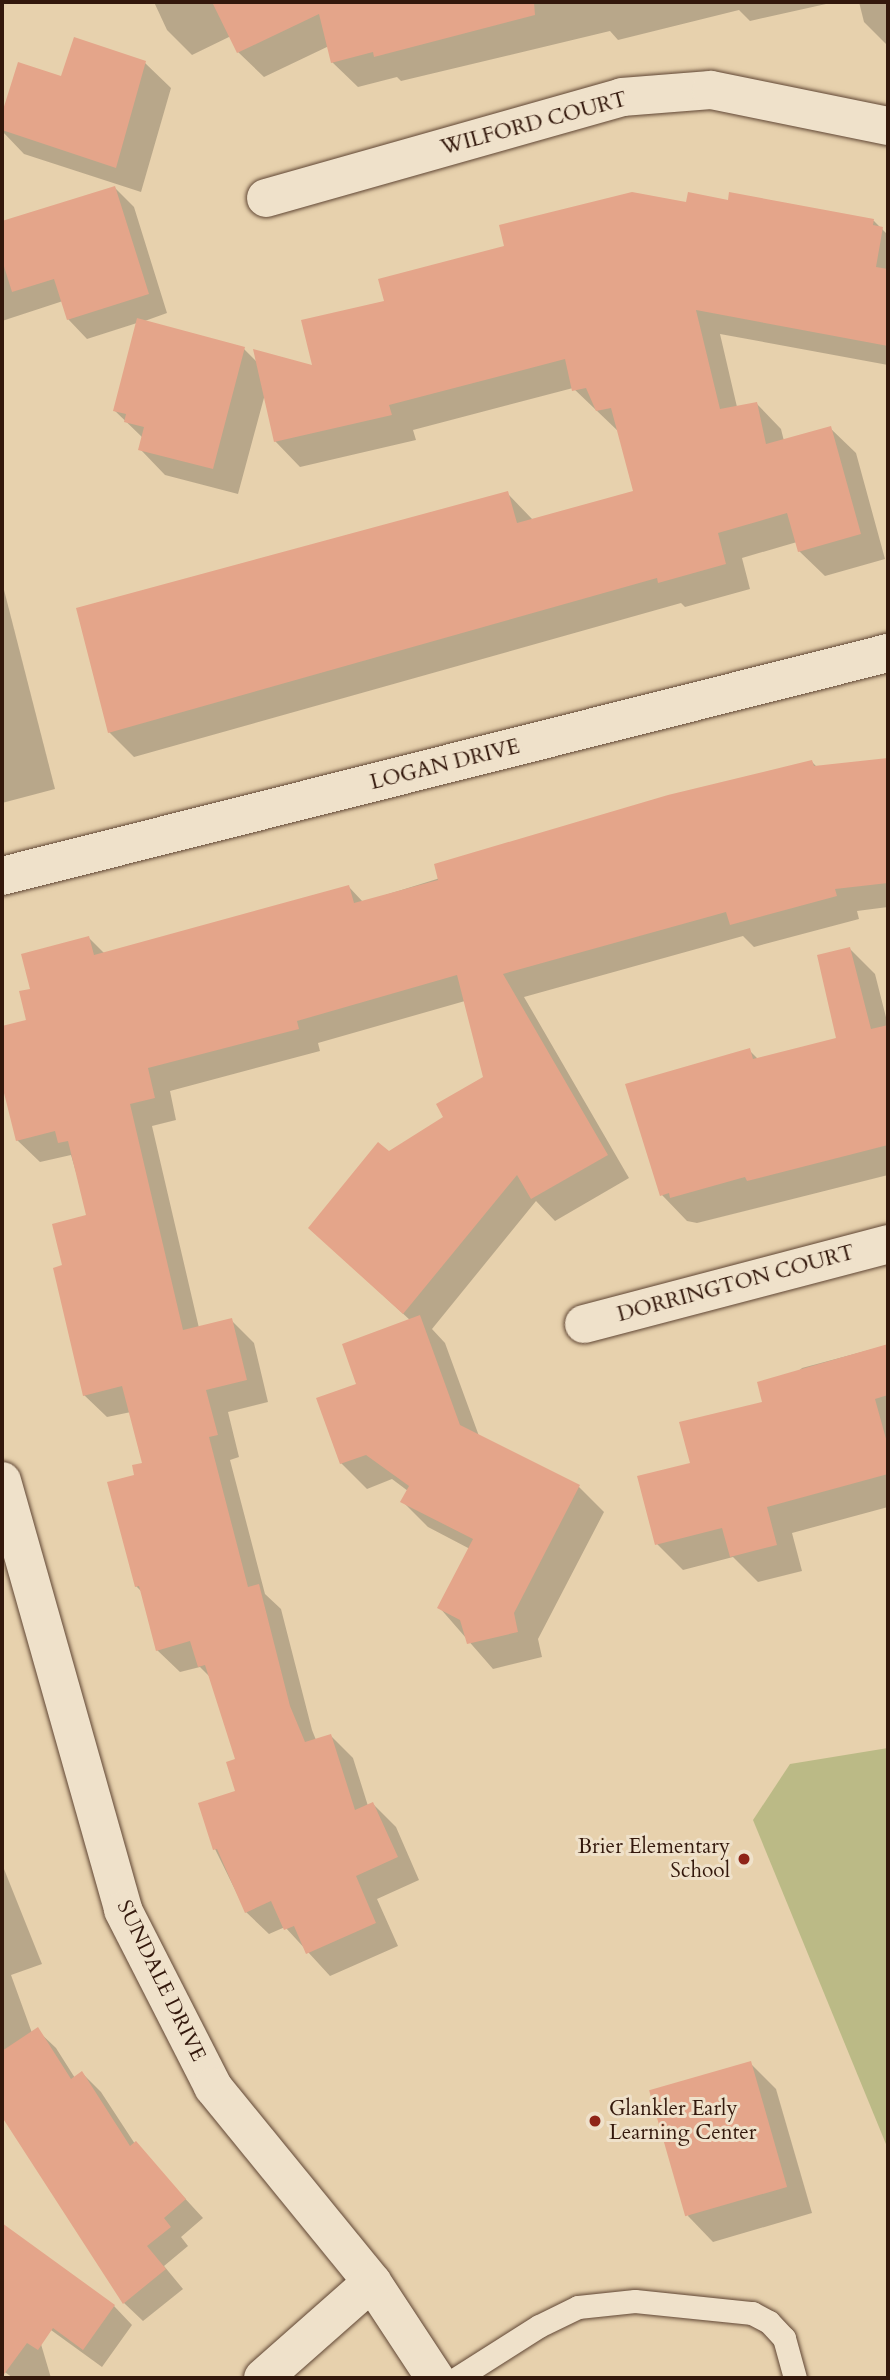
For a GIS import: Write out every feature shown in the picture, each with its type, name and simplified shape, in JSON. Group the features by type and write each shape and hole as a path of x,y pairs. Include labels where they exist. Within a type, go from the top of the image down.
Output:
{"street":[{"name":"WILFORD COURT","path":"266,198 622,97 711,90 888,126"},
{"name":"LOGAN DRIVE","path":"2,876 888,653"},
{"name":"DORRINGTON COURT","path":"584,1324 888,1244"},
{"name":"SUNDALE DRIVE","path":"2,1481 123,1910 212,2087 372,2282 435,2378"},
{"path":"262,2378 372,2282"}],"lane":[{"path":"457,2378 539,2326 578,2307 635,2301 752,2313 784,2338 795,2378"}],"shaded area":[{"path":"888,1748 888,2149 753,1820 790,1764"}],"building":[{"path":"212,2 534,2 535,15 374,57 373,52 331,63 319,14 237,53"},
{"path":"74,37 146,61 116,168 2,130 2,113 18,62 61,76"},
{"path":"115,186 149,294 67,320 54,279 12,292 2,260 2,221"},
{"path":"632,192 686,202 688,192 728,200 729,192 874,219 873,225 883,227 876,267 888,269 888,346 696,310 720,409 757,402 766,444 831,426 861,534 798,552 787,513 718,533 726,564 658,583 657,578 108,733 76,608 508,491 517,523 633,491 611,408 596,411 586,388 572,391 565,359 389,405 392,415 274,442 253,349 312,365 301,320 384,301 378,279 504,246 499,225"},
{"path":"137,318 245,347 213,469 138,450 144,427 124,422 126,414 113,411"},
{"path":"888,758 888,883 835,889 837,896 730,925 726,912 503,974 608,1155 531,1199 517,1175 403,1314 308,1228 378,1142 389,1151 443,1117 436,1104 483,1077 457,975 297,1021 299,1029 148,1068 155,1098 130,1104 183,1330 232,1318 247,1380 206,1390 218,1435 209,1437 248,1587 259,1584 290,1706 305,1742 331,1734 355,1810 373,1802 398,1857 356,1876 376,1923 306,1954 294,1926 284,1930 271,1901 245,1913 217,1849 213,1850 198,1803 235,1791 226,1762 235,1759 205,1665 198,1667 190,1641 156,1651 139,1586 135,1587 107,1482 134,1475 132,1465 142,1463 122,1386 83,1396 53,1268 62,1265 52,1224 86,1215 68,1141 58,1143 55,1131 16,1141 2,1085 2,1026 26,1020 19,991 30,989 21,954 89,936 94,955 349,885 354,903 438,880 434,864 668,795 812,760 814,766"},
{"path":"850,947 871,1029 888,1025 888,1145 747,1181 745,1177 670,1198 669,1193 660,1196 625,1084 750,1048 753,1059 836,1038 817,955"},
{"path":"420,1315 460,1425 580,1485 514,1613 518,1632 467,1644 460,1620 437,1608 473,1539 400,1502 409,1486 366,1455 340,1464 316,1398 356,1384 342,1344"},
{"path":"888,1344 888,1395 875,1399 888,1446 888,1474 767,1507 777,1545 730,1557 722,1528 655,1545 637,1476 690,1463 679,1422 762,1402 757,1382"},
{"path":"38,2027 71,2079 82,2071 130,2146 136,2141 186,2199 164,2218 171,2227 147,2246 166,2269 123,2304 2,2117 2,2051"},
{"path":"751,2061 787,2187 685,2216 649,2090"},
{"path":"2,2223 115,2305 83,2350 53,2328 38,2350 27,2343 2,2377"}],"place":[{"name":"Brier Elementary School","path":"744,1859"},
{"name":"Glankler Early Learning Center","path":"595,2121"}]}
